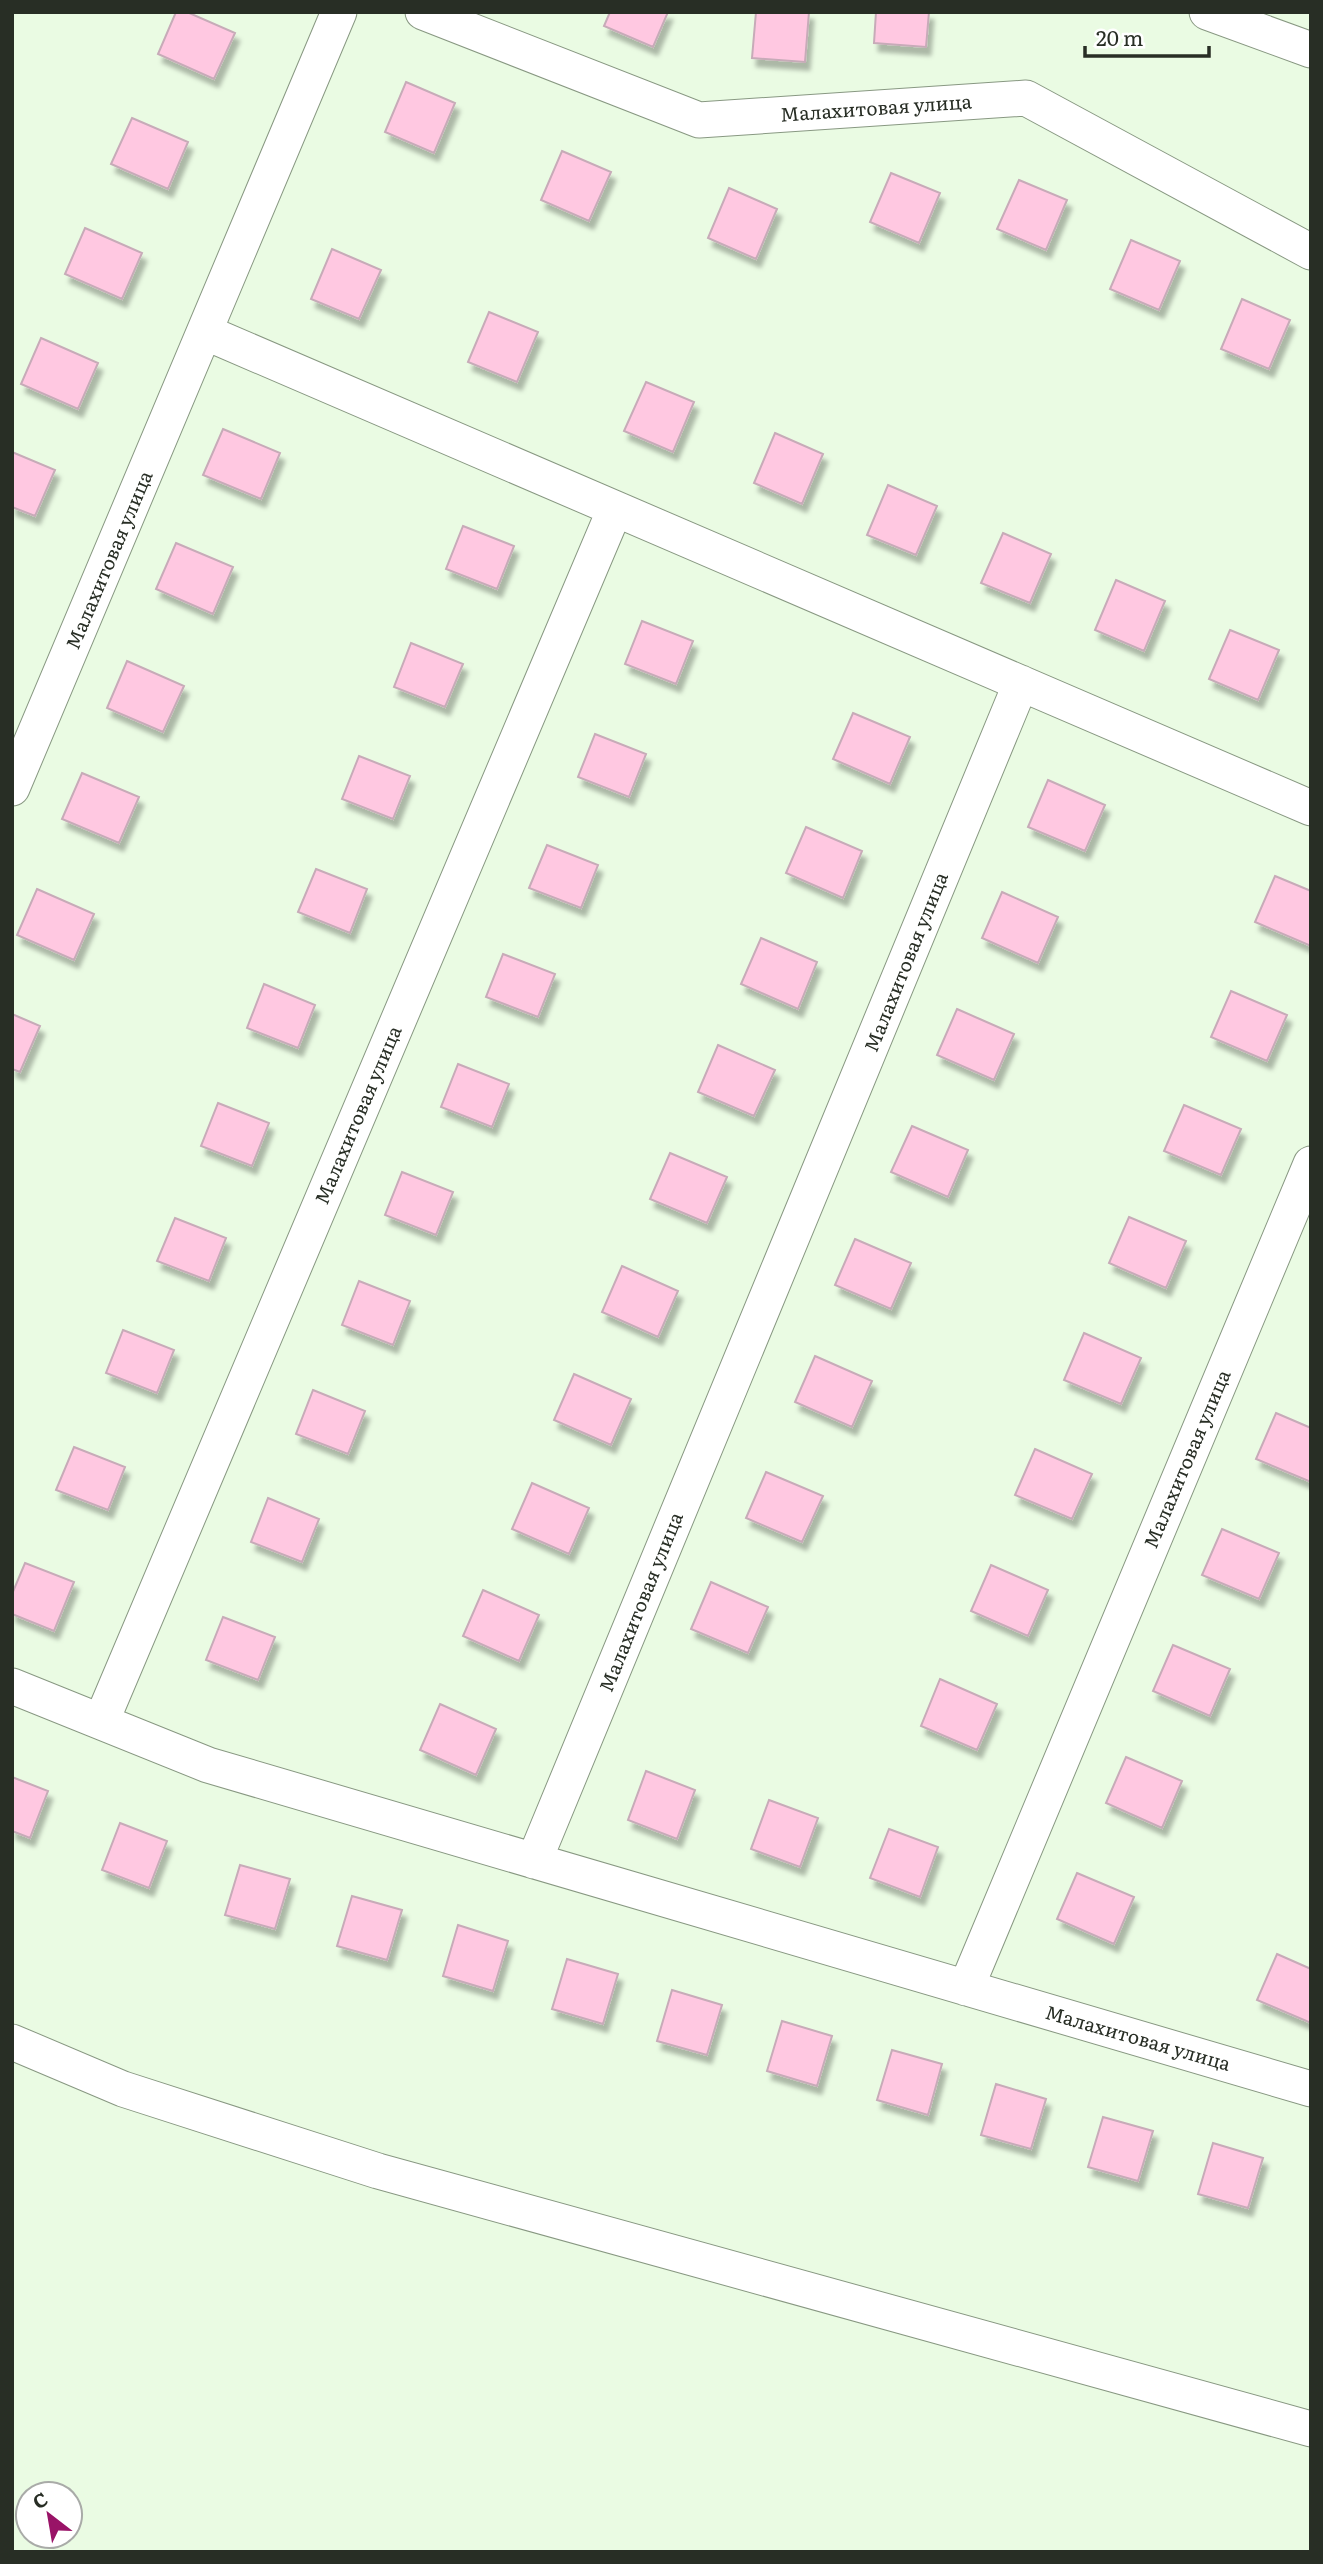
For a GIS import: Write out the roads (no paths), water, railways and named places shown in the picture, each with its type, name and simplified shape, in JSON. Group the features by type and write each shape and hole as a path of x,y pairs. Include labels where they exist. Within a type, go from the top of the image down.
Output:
{"street":[{"name":"Малахитовая улица","path":"12,788 339,12"},
{"name":"Малахитовая улица","path":"423,12 699,120 1026,98 1311,252"},
{"path":"1207,12 1311,50"},
{"path":"206,333 1311,808"},
{"name":"Малахитовая улица","path":"101,1722 615,509"},
{"name":"Малахитовая улица","path":"534,1861 1021,683"},
{"name":"Малахитовая улица","path":"966,1988 1311,1164"},
{"name":"Малахитовая улица","path":"12,1685 208,1765 1311,2089"},
{"path":"12,2042 124,2089 377,2171 1311,2429"}]}
